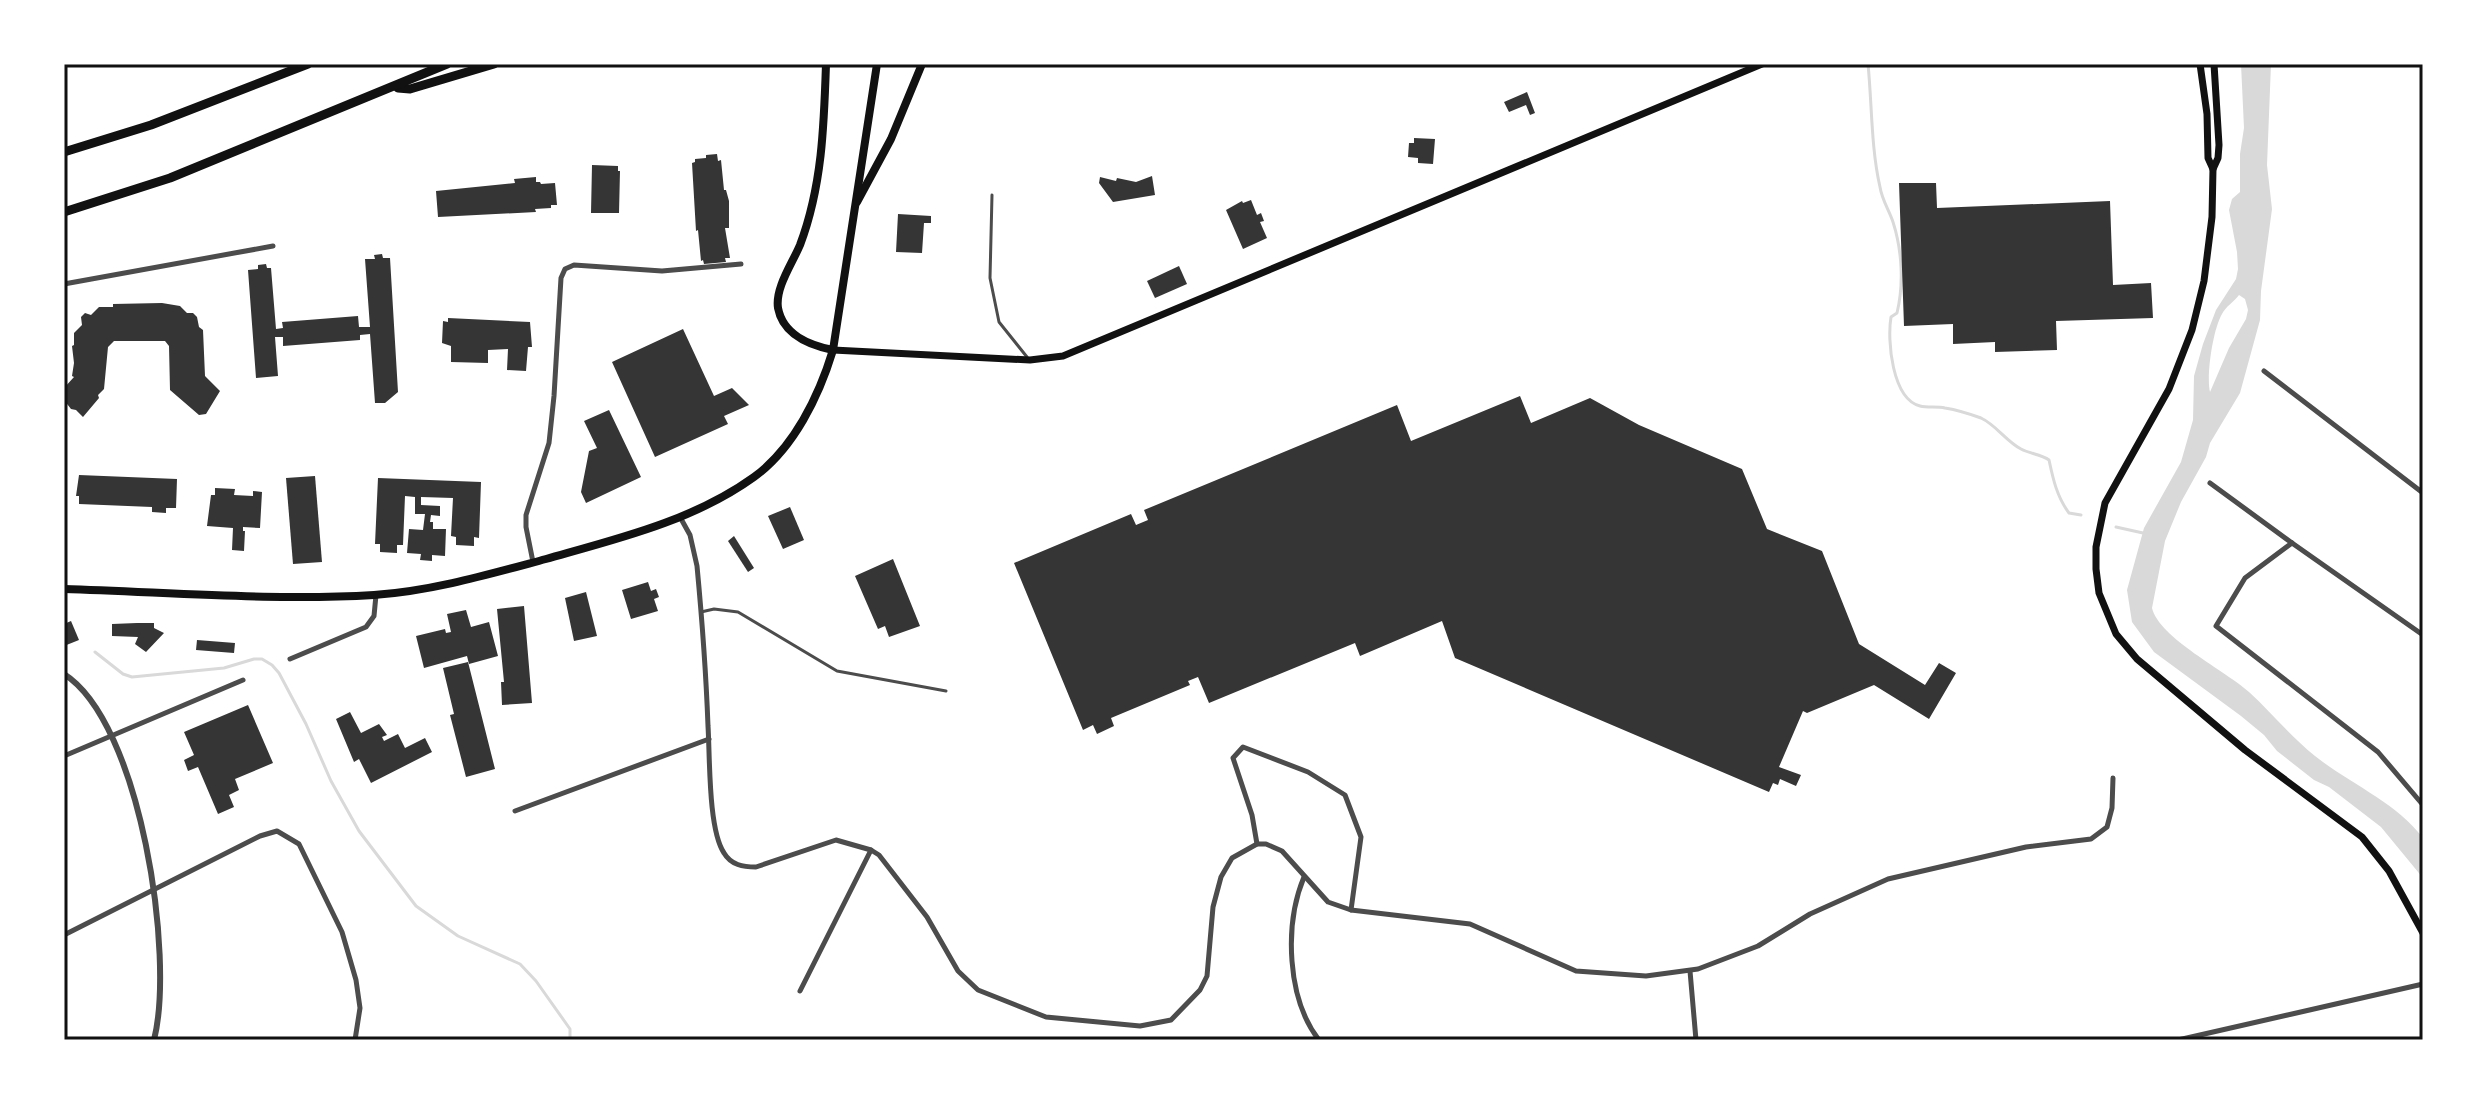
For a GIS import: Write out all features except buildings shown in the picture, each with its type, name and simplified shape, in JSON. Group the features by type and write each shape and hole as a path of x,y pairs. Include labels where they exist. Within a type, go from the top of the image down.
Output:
{"highway":[{"path":"64,152 151,125 308,64"},
{"path":"64,212 170,178 395,88 447,64"},
{"path":"395,88 410,89 494,64"}],"main road":[{"path":"826,64 822,151 815,195 778,299 779,310 789,331 804,341 833,350 1030,360 1063,356 1762,64"},
{"path":"64,589 288,596 376,595 454,583 613,540 680,517 710,504 755,476 783,449 817,395 833,350 877,64"},
{"path":"855,206 886,149 922,64"},
{"path":"2200,64 2207,114 2208,158 2213,169"},
{"path":"2214,64 2219,145 2213,169 2212,217 2199,306 2169,389 2105,503 2096,547 2099,593 2116,634 2137,659 2245,750 2362,837 2389,871 2423,933"}],"street":[{"path":"64,284 273,246"},
{"path":"533,562 526,515 549,443 561,278 565,269 574,265 662,271 741,264"},
{"path":"2264,371 2423,493"},
{"path":"2210,483 2423,635"},
{"path":"680,517 690,535 697,566 717,837 724,854 744,867 756,867 836,840 871,850 879,855 927,917 958,971 978,990 1046,1017 1140,1026 1171,1020 1200,990 1207,976 1213,907 1221,877 1232,858 1257,844 1266,844 1282,851 1328,902 1351,910 1470,924 1576,971 1646,976 1690,971 1758,946 1810,914 1888,879 2026,847 2091,839 2107,827 2112,808 2113,778"},
{"path":"2292,543 2245,578 2216,626 2378,752 2423,805"},
{"path":"290,659 366,627 374,616 376,595"},
{"path":"64,674 90,697 112,734 128,773 139,813 154,890 161,987 160,1019 154,1040"},
{"path":"64,756 243,680"},
{"path":"515,811 709,739"},
{"path":"1257,844 1252,815 1233,758 1243,747 1308,772 1345,795 1361,837 1351,910"},
{"path":"64,935 260,836 277,831 289,835 299,844 342,932 356,980 360,1008 355,1040"},
{"path":"800,991 871,850"},
{"path":"1304,877 1293,922 1294,985 1307,1024 1319,1040"},
{"path":"1690,971 1696,1040"},
{"path":"2178,1040 2423,984"}],"lane":[{"path":"992,195 990,278 999,322 1030,360"},
{"path":"701,612 714,609 738,612 837,671 946,691"}],"shaded area":[{"path":"2241,64 2271,64 2267,165 2272,209 2260,320 2240,393 2210,443 2165,541 2152,608 2167,631 2249,692 2315,756 2412,825 2423,838 2423,878 2381,827 2329,787 2314,780 2277,751 2264,735 2241,716 2154,652 2132,622 2127,590 2144,528 2181,462 2193,420 2194,376 2203,344 2216,310 2236,279 2237,252 2229,210 2232,199 2240,192 2244,128","holes":["2239,295 2245,299 2248,310 2246,319 2229,348 2210,392 2210,364 2219,321"]}],"waterway":[{"path":"1868,64 1877,172 1900,255 1899,302 1897,313 1891,317 1890,327 1897,381 1911,401 1920,406 1942,407 1981,418 2021,449 2049,460 2065,507 2069,513 2081,515"},
{"path":"2116,527 2143,533"},
{"path":"95,652 123,674 132,677 224,668 254,659 262,659 272,665 306,724 331,781 359,831 416,906 458,936 520,964 570,1029 570,1040"}]}
